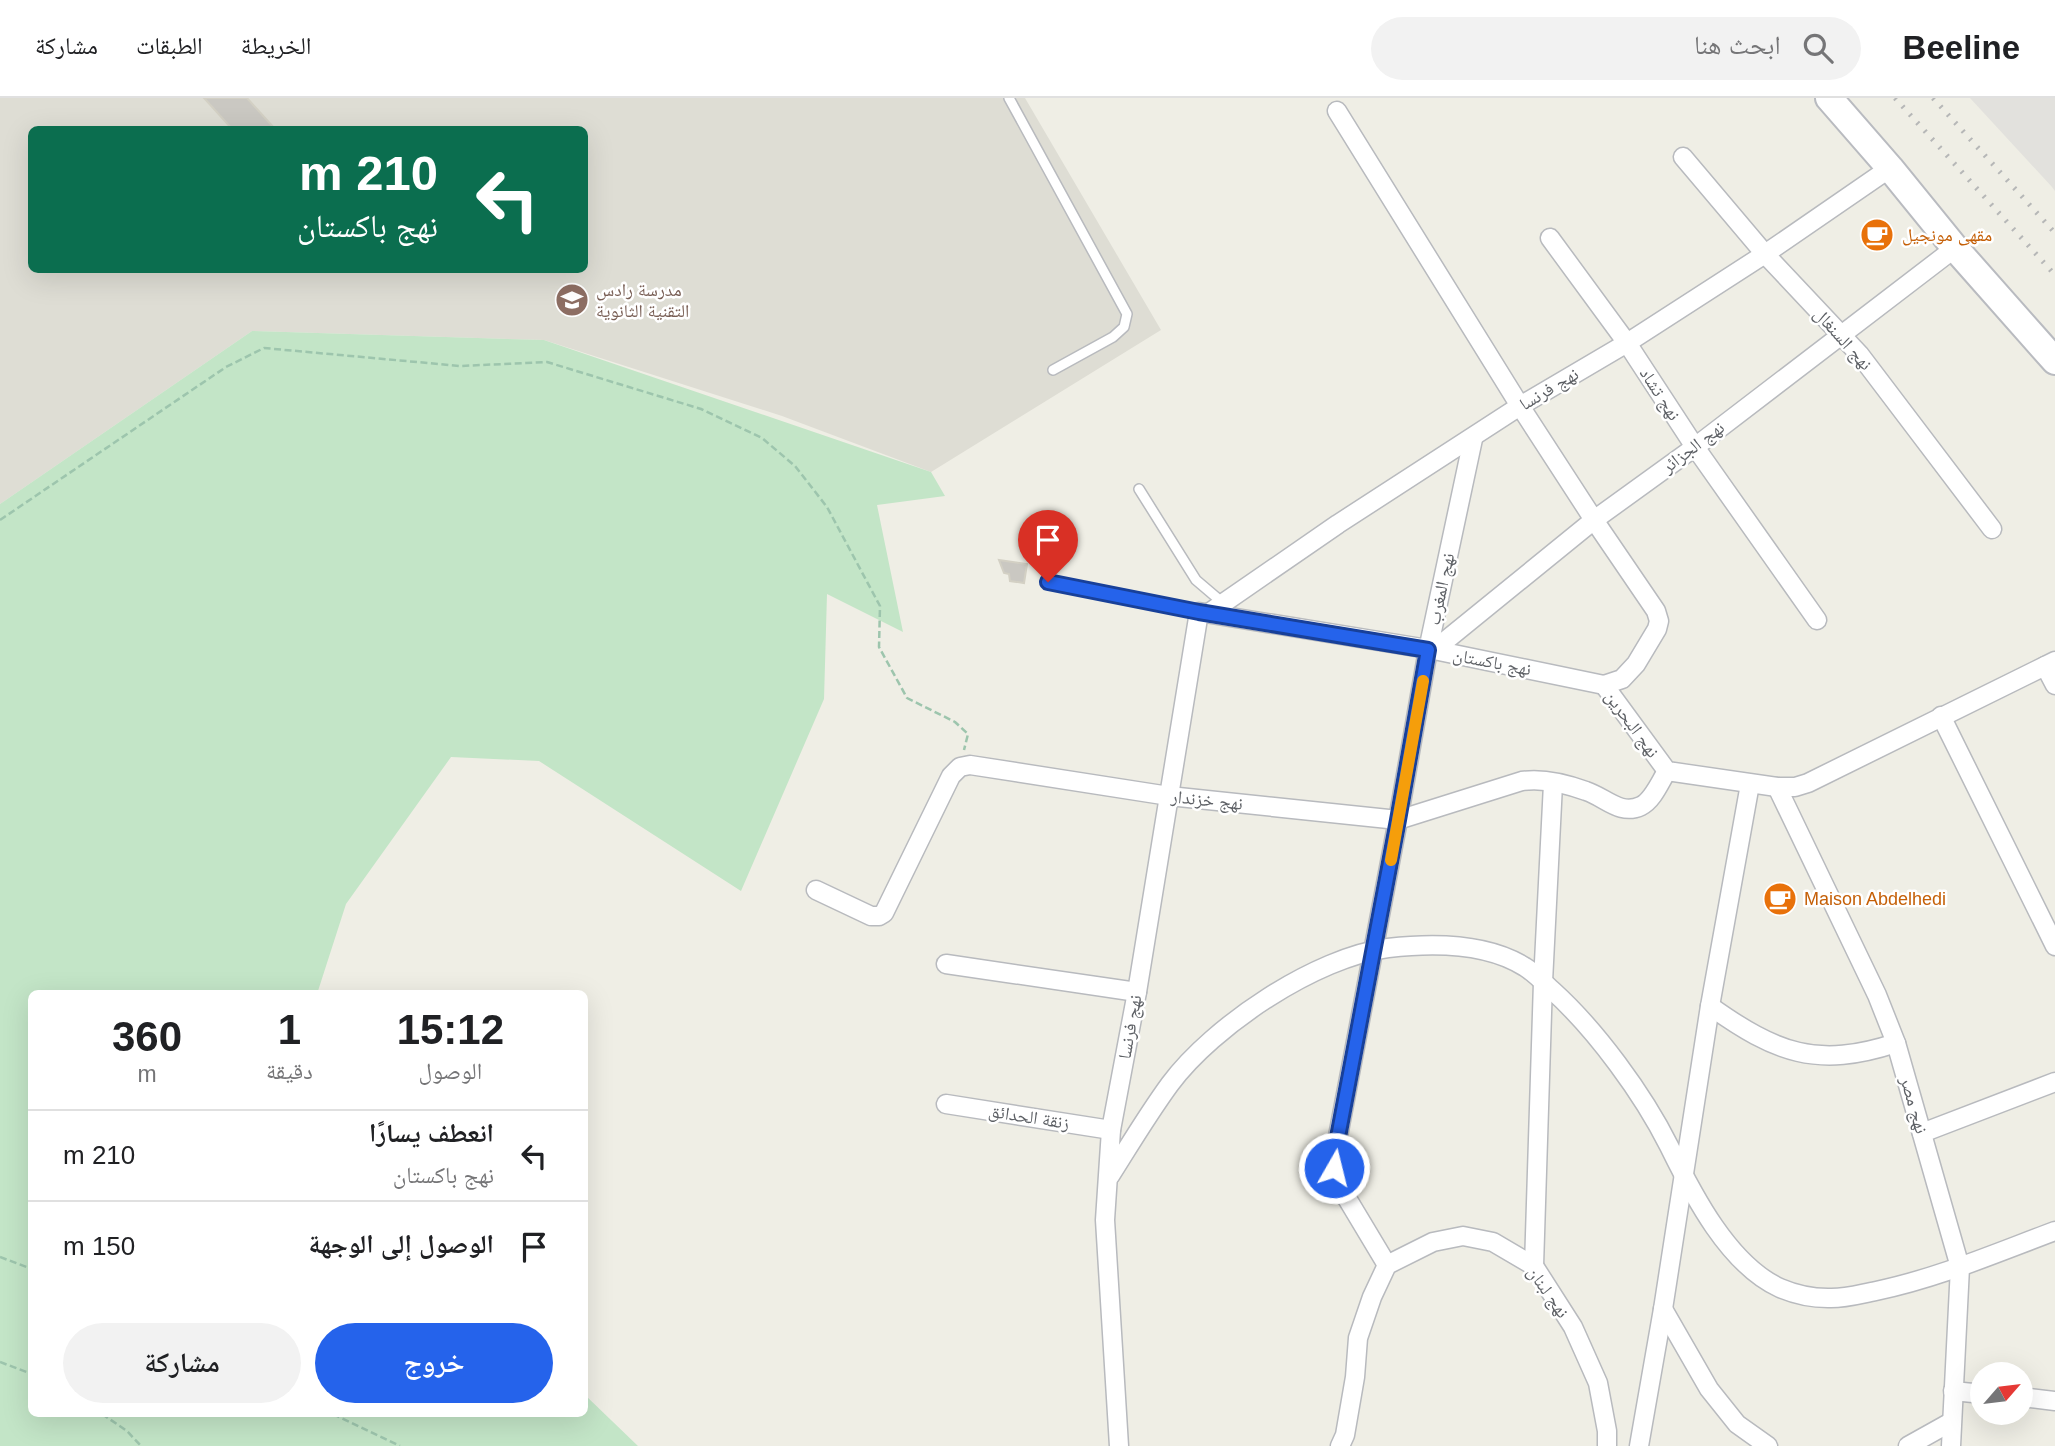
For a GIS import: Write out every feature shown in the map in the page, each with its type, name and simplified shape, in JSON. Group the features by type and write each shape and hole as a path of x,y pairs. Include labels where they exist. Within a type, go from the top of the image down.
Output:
{"street":[{"path":"1829,98 1955,248 2055,361"},
{"name":"نهج البحرين","path":"1337,111 1520,407 1656,611 1659,621 1651,640 1629,672 1622,679 1604,685 1667,771 1750,784 1795,787 2050,663"},
{"name":"نهج السنغال","path":"1682,157 1765,254 1860,355 1992,530"},
{"name":"نهج فرنسا","path":"1119,1446 1105,1220 1111,1130 1169,796 1210,609 1520,407 1627,343 1765,254 1890,168"},
{"name":"نهج تشاد","path":"1550,238 1627,343 1695,447 1817,620"},
{"name":"نهج الجزائر","path":"1431,650 1594,520 1695,447 1955,248"},
{"name":"نهج المغرب","path":"1387,1265 1339,1185 1334,1168 1335,1153 1473,439"},
{"name":"نهج باكستان","path":"1210,609 1604,685"},
{"path":"2050,663 2055,685"},
{"path":"1941,716 2055,946"},
{"name":"نهج خزندار","path":"960,767 970,765 1169,796 1398,820 1535,779 1586,791 1619,808 1630,809 1643,805 1654,794 1667,771"},
{"path":"816,890 871,916 879,916 884,912 951,775 960,767"},
{"path":"1534,1266 1543,982 1553,783"},
{"path":"1639,1446 1710,1006 1750,784"},
{"name":"نهج مصر","path":"1777,787 1877,995 1896,1043 1960,1266 1951,1446"},
{"path":"1107,1180 1171,1082 1207,1044 1266,999 1300,978 1374,950 1436,945 1501,956 1524,967 1577,1012 1619,1066 1667,1143 1682,1176 1732,1250 1752,1270 1779,1287 1802,1295 1828,1298 1854,1296 1909,1284 2055,1231"},
{"path":"946,964 1137,992"},
{"path":"1710,1006 1767,1042 1808,1055 1846,1056 1896,1043"},
{"path":"1922,1133 2055,1082"},
{"name":"زنقة الحدائق","path":"946,1104 1111,1130"},
{"name":"نهج لبنان","path":"1387,1265 1433,1242 1463,1236 1493,1242 1534,1266 1573,1327 1598,1383 1607,1431 1607,1446"},
{"path":"1340,1446 1345,1436 1359,1338 1372,1297 1387,1265"},
{"path":"1663,1309 1709,1389 1737,1424 1768,1446"},
{"path":"1953,1391 1970,1393"},
{"path":"2034,1399 2055,1401"},
{"path":"1908,1446 1951,1422"}],"lane":[{"path":"1009,98 1127,314 1124,327 1113,337 1053,370"},
{"path":"1139,489 1196,580 1210,609"},
{"name":"نهج باكستان","path":"1048,582 1210,609"}],"path":[{"path":"0,520 226,367 264,348 460,366 547,362 701,409 762,438 795,466 827,507 880,606 879,648 907,698 955,722 968,734 960,767"},
{"path":"0,1257 28,1268"},
{"path":"0,1362 28,1372"},
{"path":"106,1417 127,1431 141,1446"},
{"path":"339,1417 400,1446"}],"shaded area":[{"name":"مدرسة رادس التقنية الثانوية","path":"0,98 1025,98 1161,330 931,472 782,416 544,340 252,331 0,504"},
{"path":"1970,98 2055,98 2055,191 2052,187"}],"green space":[{"path":"252,331 544,340 931,472 945,496 877,505 903,632 827,594 824,699 741,891 539,761 451,757 346,904 318,990 28,990 28,1417 588,1417 588,1398 638,1446 0,1446 0,504"}],"building":[{"path":"204,98 247,98 272,126 229,126"},
{"path":"999,560 1027,564 1024,583 1010,581 1009,574 1004,573"}],"railway":[{"path":"1895,98 2055,275"},
{"path":"1933,98 2055,233"}],"slow traffic":[{"path":"1391,860 1423,681"}],"place":[{"name":"مقهى مونجيل","path":"1877,235"},
{"name":"مدرسة رادس التقنية الثانوية","path":"572,300"},
{"name":"Maison Abdelhedi","path":"1780,899"}],"route":[{"path":"1048,582 1199,612 1428,650 1334,1168"}]}
